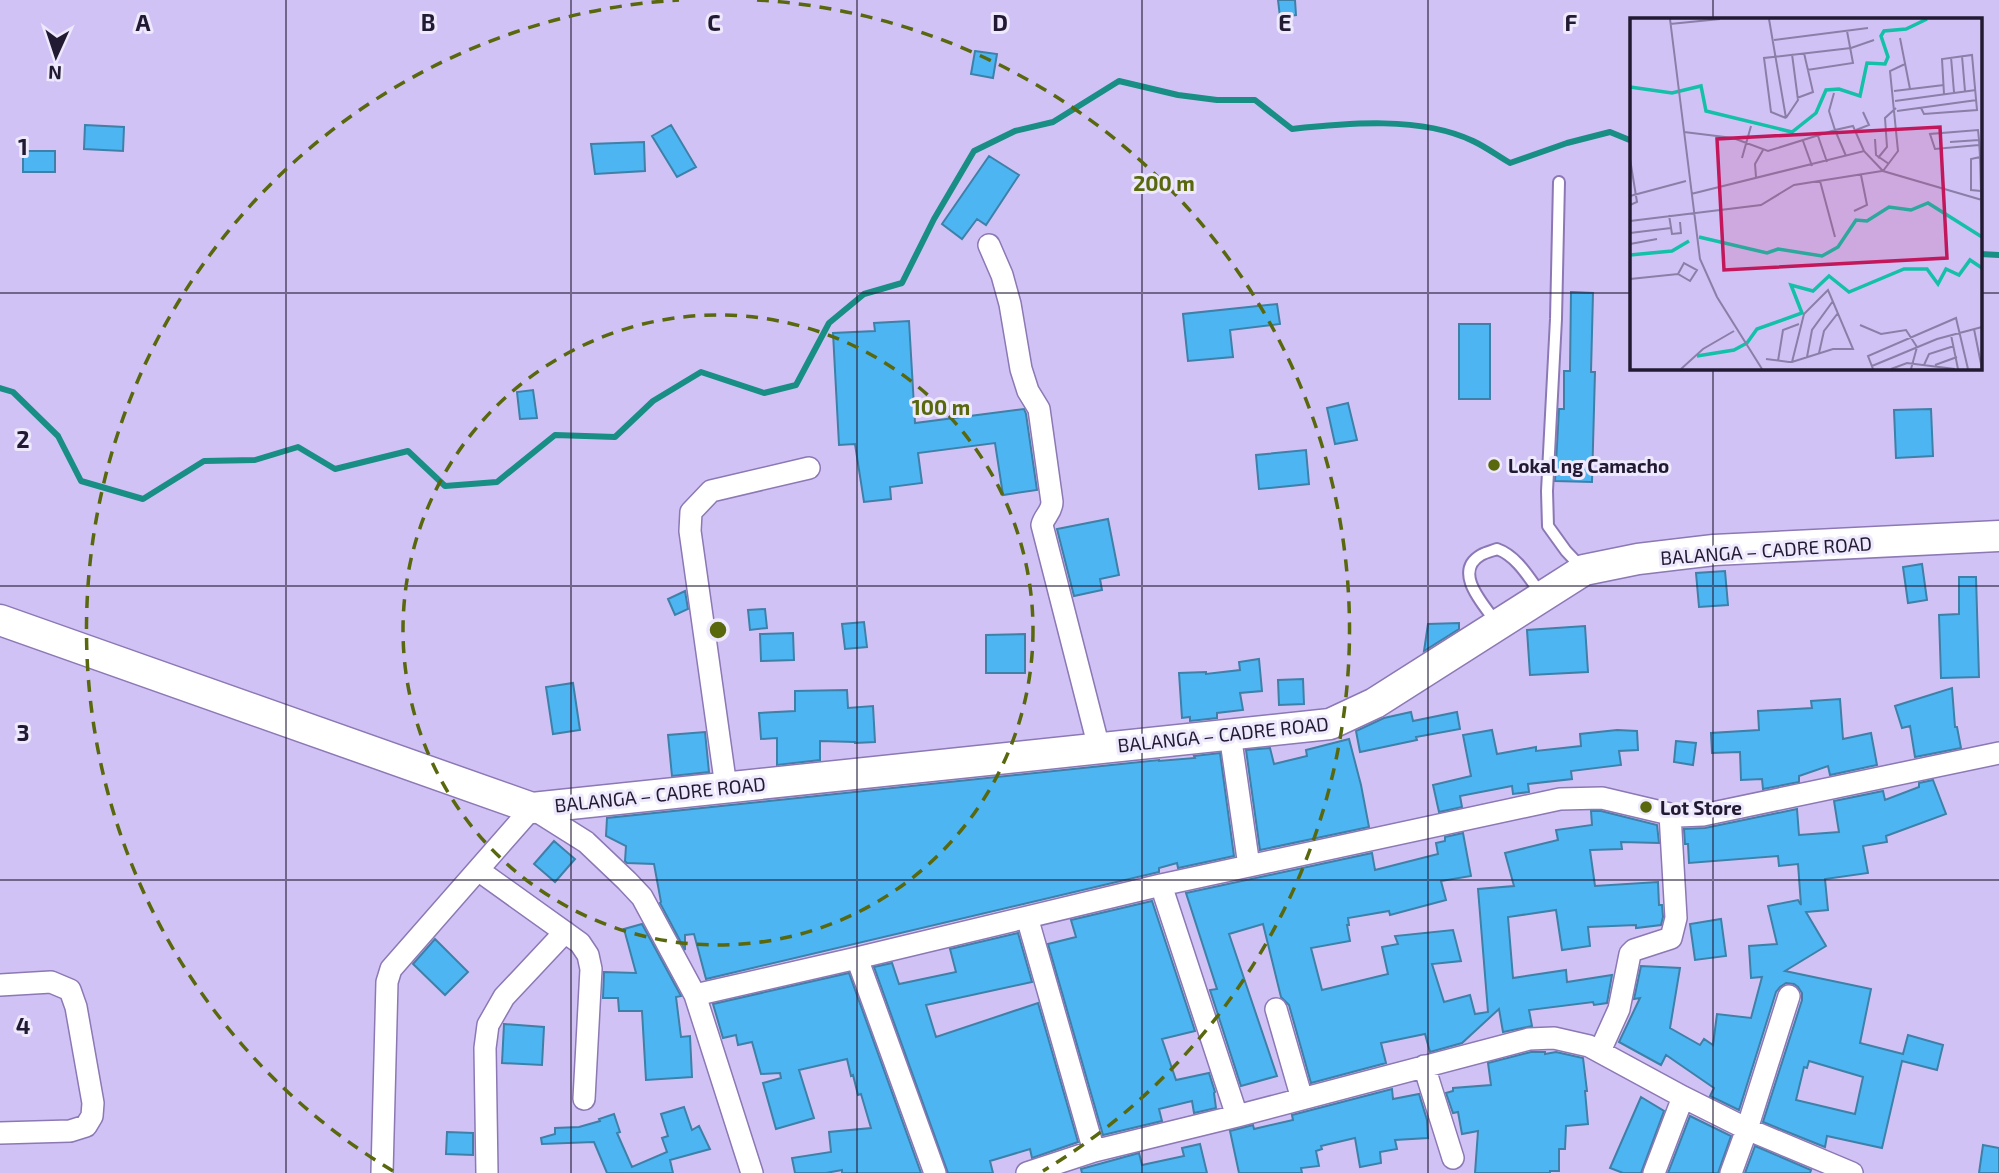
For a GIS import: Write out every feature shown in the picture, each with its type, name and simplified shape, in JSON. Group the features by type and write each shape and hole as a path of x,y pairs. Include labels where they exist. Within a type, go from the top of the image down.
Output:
{"street":[{"path":"989,245 1002,275 1010,304 1021,369 1028,390 1039,409 1052,502 1052,508 1043,519 1042,525 1099,748"},
{"path":"726,787 690,531 691,512 711,491 809,468"},
{"name":"BALANGA – CADRE ROAD","path":"532,808 1326,725 1375,703 1584,570 1638,559 1714,550 1999,536"},
{"path":"0,620 532,808 586,842 642,897 695,995 752,1173"},
{"path":"1230,734 1249,866"},
{"path":"695,995 1161,885 1560,799 1602,798 1678,816 1703,815 1999,753"},
{"path":"382,1173 387,982 390,969 532,808"},
{"path":"1600,1051 1619,1009 1630,954 1634,950 1663,942 1671,937 1674,930 1676,918 1671,814"},
{"path":"478,870 580,943 588,955 591,969 584,1099"},
{"path":"1161,885 1237,1116"},
{"path":"1027,917 1094,1151"},
{"path":"487,1173 485,1048 488,1025 504,997 565,932"},
{"path":"857,958 934,1173"},
{"path":"0,985 51,982 70,990 76,1007 93,1103 92,1116 86,1126 70,1131 0,1133"},
{"path":"1731,1173 1788,996"},
{"path":"1276,1009 1303,1099"},
{"path":"1027,1173 1094,1151 1529,1039 1554,1038 1589,1046 1747,1129 1852,1173"},
{"path":"1424,1066 1453,1158"},
{"path":"1654,1173 1683,1097"}],"lane":[{"path":"1559,183 1556,319 1547,491 1548,526 1584,570"},
{"path":"1499,625 1476,595 1469,577 1471,564 1480,555 1497,549 1506,552 1522,568 1543,597"}],"building":[{"path":"1278,0 1295,0 1296,15 1280,17"},
{"path":"975,51 997,54 993,78 971,74"},
{"path":"85,125 124,127 123,151 84,149"},
{"path":"671,125 696,167 677,177 652,136"},
{"path":"644,142 645,171 595,174 591,144"},
{"path":"23,151 55,151 55,172 23,172"},
{"path":"989,156 1019,175 986,225 977,219 962,239 942,224"},
{"path":"1571,292 1593,293 1591,372 1595,372 1592,482 1555,481 1559,409 1564,409 1564,371 1570,371"},
{"path":"1277,304 1280,324 1230,330 1233,357 1188,361 1183,314"},
{"path":"909,321 915,423 1024,409 1037,490 1003,495 995,443 918,453 922,483 890,487 891,499 864,502 855,444 839,445 833,333 875,331 874,323"},
{"path":"1459,324 1490,324 1490,399 1459,399"},
{"path":"533,390 537,418 520,419 517,392"},
{"path":"1348,403 1357,440 1335,444 1327,408"},
{"path":"1931,409 1933,456 1896,458 1894,410"},
{"path":"1306,450 1309,484 1259,489 1256,455"},
{"path":"1108,519 1119,575 1100,579 1102,590 1074,596 1057,529"},
{"path":"1922,564 1927,600 1908,603 1903,567"},
{"path":"1725,571 1728,605 1699,607 1696,573"},
{"path":"1959,577 1976,577 1979,677 1941,678 1939,615 1959,614"},
{"path":"685,591 688,609 675,615 668,599"},
{"path":"765,609 767,628 750,630 748,610"},
{"path":"864,622 867,647 845,649 842,624"},
{"path":"1459,623 1459,629 1424,651 1428,624"},
{"path":"1585,626 1588,672 1530,675 1527,630"},
{"path":"793,633 794,660 761,661 760,634"},
{"path":"1025,634 1025,673 986,673 986,635"},
{"path":"1259,659 1262,691 1240,693 1243,710 1217,713 1217,718 1190,721 1190,717 1182,718 1179,673 1206,674 1240,670 1239,662"},
{"path":"1303,679 1304,704 1279,705 1278,680"},
{"path":"573,683 580,730 553,734 546,687"},
{"path":"1952,688 1955,727 1961,748 1915,757 1910,726 1902,728 1895,706"},
{"path":"847,690 848,708 873,706 875,742 820,741 820,760 777,765 777,738 761,739 759,713 795,711 795,691"},
{"path":"1840,699 1843,739 1871,733 1877,765 1830,775 1828,766 1799,776 1799,782 1763,789 1762,779 1741,780 1740,752 1712,753 1711,733 1759,730 1758,711 1812,708 1811,701"},
{"path":"1411,712 1413,721 1457,712 1460,729 1360,752 1356,731 1384,718"},
{"path":"1492,730 1497,754 1536,747 1536,751 1581,746 1580,734 1617,730 1637,731 1638,750 1619,751 1621,765 1571,771 1572,779 1528,784 1529,792 1513,794 1512,786 1460,796 1462,807 1439,812 1433,785 1471,776 1463,735"},
{"path":"705,732 709,772 672,776 668,735"},
{"path":"1349,739 1369,827 1260,850 1246,750 1270,748 1274,764 1307,756 1306,750"},
{"path":"1676,741 1696,743 1693,765 1674,762"},
{"path":"1220,753 1234,856 1178,868 1177,863 1159,868 1159,872 706,979 694,934 685,935 685,950 660,903 654,864 627,863 626,846 606,836 607,818 1195,758 1194,756"},
{"path":"1933,780 1946,814 1886,836 1887,842 1863,846 1868,873 1825,879 1828,910 1806,912 1826,946 1785,971 1871,989 1860,1043 1903,1054 1908,1035 1943,1045 1937,1070 1902,1061 1882,1148 1827,1136 1825,1147 1763,1122 1802,1000 1802,993 1794,984 1786,983 1776,992 1739,1110 1710,1096 1714,1088 1666,1055 1661,1065 1619,1042 1640,998 1634,999 1641,966 1680,968 1670,1028 1700,1045 1704,1039 1713,1045 1717,1014 1751,1018 1762,977 1751,978 1749,946 1777,944 1768,906 1798,900 1801,905 1798,864 1779,866 1778,856 1689,863 1684,829 1705,828 1797,809 1799,835 1839,832 1834,801 1883,791 1885,800 1919,787 1919,783","holes":["1809,1061 1863,1077 1855,1114 1796,1100 1804,1067 1807,1068"]},
{"path":"1591,811 1657,825 1659,843 1621,842 1622,849 1590,850 1595,886 1658,882 1659,905 1662,905 1663,917 1661,925 1636,928 1636,925 1588,927 1590,946 1562,950 1556,910 1508,917 1513,978 1566,970 1567,982 1612,975 1607,1003 1594,1005 1593,1002 1529,1010 1532,1026 1503,1032 1499,1009 1462,1043 1430,1052 1425,1034 1381,1043 1386,1063 1311,1083 1289,1005 1281,997 1263,924 1229,934 1277,1076 1241,1086 1210,990 1217,989 1186,893 1372,853 1375,870 1438,854 1436,843 1445,841 1445,837 1463,833 1471,876 1441,881 1446,900 1390,915 1389,911 1348,918 1350,941 1311,948 1322,990 1388,974 1382,947 1398,944 1395,936 1453,930 1461,961 1432,964 1444,1002 1470,995 1475,1014 1488,1012 1478,889 1514,886 1505,853 1558,840 1556,830 1592,825"},
{"path":"554,841 575,859 555,882 534,864"},
{"path":"1152,901 1195,1031 1162,1039 1176,1080 1209,1073 1215,1092 1216,1108 1194,1113 1192,1101 1159,1109 1162,1121 1103,1135 1048,944 1076,937 1071,920"},
{"path":"1721,919 1726,956 1695,960 1690,924"},
{"path":"642,924 681,996 676,997 681,1037 690,1036 692,1077 646,1080 642,1011 619,1011 618,998 603,998 604,972 636,973 624,929"},
{"path":"1018,933 1032,982 926,1005 936,1037 1038,1003 1078,1142 1032,1158 1030,1149 990,1161 993,1173 948,1173 874,967 892,963 899,984 956,972 950,949"},
{"path":"435,939 468,972 445,995 413,964"},
{"path":"849,973 921,1173 842,1173 842,1170 795,1173 792,1158 831,1152 829,1132 871,1128 847,1059 799,1070 814,1118 776,1129 763,1083 781,1078 780,1073 761,1074 752,1042 738,1045 736,1035 723,1038 713,1004"},
{"path":"504,1024 544,1027 542,1065 502,1063"},
{"path":"1531,1052 1556,1052 1583,1058 1588,1124 1566,1126 1565,1149 1559,1149 1559,1171 1475,1173 1478,1131 1462,1134 1458,1112 1453,1113 1446,1093 1453,1091 1453,1088 1491,1085 1488,1063"},
{"path":"1392,1089 1393,1099 1419,1094 1427,1120 1428,1138 1395,1140 1397,1149 1380,1152 1381,1163 1360,1167 1355,1138 1321,1146 1322,1149 1316,1151 1319,1166 1301,1168 1302,1173 1239,1173 1230,1131 1253,1125 1254,1129 1293,1120 1292,1115"},
{"path":"1641,1097 1664,1111 1641,1173 1623,1173 1610,1168"},
{"path":"684,1107 692,1130 699,1126 710,1149 670,1160 673,1173 607,1173 594,1142 542,1144 541,1138 555,1134 555,1128 579,1127 614,1114 620,1132 617,1133 632,1167 667,1152 662,1138 668,1136 661,1114"},
{"path":"1690,1116 1731,1136 1718,1173 1668,1173"},
{"path":"447,1132 473,1133 473,1155 446,1154"},
{"path":"1200,1144 1207,1173 1082,1173 1081,1169 1139,1153 1142,1165 1184,1156 1182,1148"},
{"path":"1983,1145 1999,1148 1999,1173 1979,1173"},
{"path":"1755,1146 1811,1170 1810,1173 1745,1173"}],"waterway":[{"path":"0,388 13,392 58,436 81,481 143,499 204,461 255,460 298,447 335,469 408,451 445,486 497,482 555,435 615,437 653,401 701,372 764,393 796,385 829,323 864,294 902,283 934,219 974,151 1015,131 1053,122 1119,81 1178,95 1217,100 1255,100 1292,129 1384,123 1431,128 1473,141 1510,163 1567,143 1610,132 1630,140"},
{"path":"1982,254 1999,255"}],"place":[{"name":"Lokal ng Camacho","path":"1494,465"},
{"name":"Lot Store","path":"1646,807"}]}
